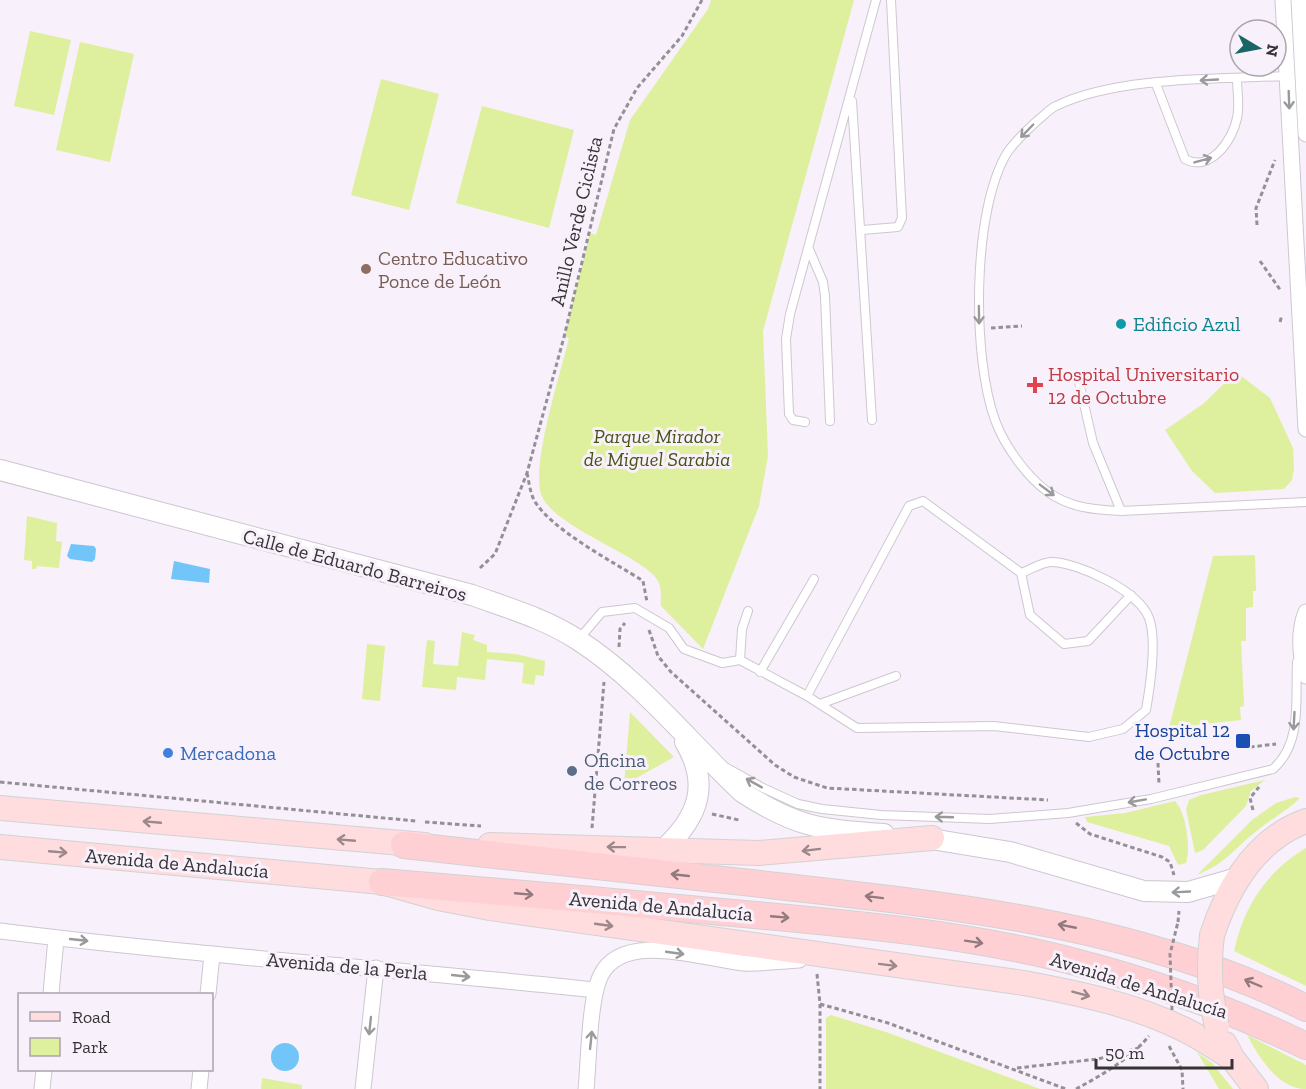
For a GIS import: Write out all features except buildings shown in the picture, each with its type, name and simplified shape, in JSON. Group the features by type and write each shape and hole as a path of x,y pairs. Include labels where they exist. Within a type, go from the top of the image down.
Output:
{"highway":[{"name":"Avenida de Andalucía","path":"404,845 974,908 1085,929 1161,950 1233,974 1306,1008"},
{"name":"Avenida de Andalucía","path":"382,882 867,926 982,943 1078,963 1154,986 1262,1024 1306,1046"}],"main road":[{"name":"Avenida de Andalucía","path":"0,808 404,845"},
{"path":"1256,1089 1233,1059 1217,1026 1209,986 1208,965 1212,935 1222,905 1237,878 1255,856 1277,837 1305,819"},
{"path":"404,845 665,848 759,853 932,838"},
{"name":"Avenida de Andalucía","path":"0,847 382,882"},
{"path":"382,882 438,898 490,908 824,966 976,975 1077,993 1180,1027 1233,1059"}],"street":[{"path":"1283,0 1284,18"},
{"path":"1299,0 1306,134"},
{"path":"1288,76 1306,429"},
{"name":"Calle de Eduardo Barreiros","path":"0,470 472,596 525,614 578,640 618,670 742,792 792,821 847,832 932,838"},
{"path":"1306,612 1302,624 1301,646 1306,676"},
{"path":"665,848 691,821 697,801 697,772 693,756 676,726"},
{"path":"932,838 1010,852 1144,891 1188,892 1237,878"},
{"name":"Avenida de la Perla","path":"0,931 212,955 376,968 596,990"},
{"path":"51,993 56,938"},
{"path":"586,1089 596,990 601,973 618,956 629,951 647,949 746,963 824,966"},
{"path":"208,993 212,955"},
{"path":"363,1089 376,968"},
{"path":"42,1089 44,1071"},
{"path":"199,1089 201,1071"}],"lane":[{"path":"805,422 793,420 789,414 786,339 876,0"},
{"path":"861,230 898,227 902,218 891,0"},
{"path":"1254,78 1156,84 1099,91 1054,106 1029,128 1008,152 997,176 981,246 979,315 982,361 995,420 1023,468 1048,492 1069,503 1091,510 1121,511 1306,502"},
{"path":"1156,84 1185,159 1197,163 1212,158 1229,140 1237,119 1237,79"},
{"path":"851,94 872,420"},
{"path":"809,249 823,282 825,296 830,421"},
{"path":"1078,378 1093,443 1121,511"},
{"path":"807,696 909,506 923,501 1021,573 1030,615 1064,644 1088,641 1131,595"},
{"path":"578,640 602,612 635,608 669,628 684,649 722,663 740,660 807,696 857,728 994,726 1089,737 1123,729 1146,710 1153,666 1149,617 1131,595 1103,576 1051,562 1021,573"},
{"path":"760,672 814,579"},
{"path":"740,660 742,629 748,612"},
{"path":"705,755 749,781 798,804 837,812 990,819 1068,813 1150,799 1273,769 1282,761 1293,734 1297,663 1301,646"},
{"path":"820,704 896,676"}],"path":[{"name":"Anillo Verde Ciclista","path":"480,568 495,554 527,473 614,129 637,88 682,36 702,0"},
{"path":"1257,225 1256,208 1278,153"},
{"path":"1260,261 1283,298"},
{"path":"1280,322 1282,314"},
{"path":"988,328 1022,326"},
{"path":"616,652 622,625 633,621"},
{"path":"599,832 592,832 604,686 602,678"},
{"path":"1250,747 1276,744"},
{"path":"1158,763 1159,783"},
{"path":"0,782 485,826"},
{"path":"702,812 739,820"},
{"path":"1172,1010 1170,954 1178,922 1179,907"},
{"path":"820,1089 820,1004 824,966"},
{"path":"820,1004 888,1023 1015,1068 1066,1089"},
{"path":"1076,1089 1139,1048 1149,1036"},
{"path":"1167,1042 1182,1070 1183,1089"},
{"path":"1015,1068 1098,1059 1139,1048"}],"green space":[{"name":"Parque Mirador de Miguel Sarabia","path":"711,0 854,0 763,331 768,456 759,506 703,649 661,606 660,585 652,573 559,516 546,503 540,490 539,475 544,436 569,338 564,337 590,233 596,235 630,120 708,9"},
{"path":"30,31 71,40 54,115 14,106"},
{"path":"80,42 134,54 110,162 56,150"},
{"path":"381,79 439,94 409,210 351,195"},
{"path":"482,106 574,130 549,228 456,203"},
{"path":"1236,372 1270,398 1293,448 1292,480 1284,489 1215,493 1192,471 1165,430 1203,404"},
{"path":"27,516 57,523 56,541 62,542 59,568 37,566 36,569 32,569 32,561 24,560"},
{"path":"1255,555 1256,591 1253,591 1253,607 1246,608 1246,641 1241,641 1244,706 1240,707 1241,720 1169,728 1213,556"},
{"path":"462,632 475,635 473,640 487,645 487,652 516,654 545,661 544,676 536,675 534,685 522,683 524,663 487,659 485,680 457,677 456,690 422,687 427,640 435,641 433,664 458,666"},
{"path":"367,644 385,646 380,701 362,699"},
{"path":"630,712 674,757 624,785"},
{"path":"1265,780 1251,791 1246,806 1203,850 1195,853 1186,809 1189,800"},
{"path":"1295,797 1300,798 1223,860 1197,875 1252,820 1276,803"},
{"path":"1175,801 1185,821 1188,840 1186,863 1178,865 1169,846 1087,822 1085,817 1125,813"},
{"path":"1306,848 1306,986 1234,951 1244,919 1268,879 1292,857"},
{"path":"831,1015 886,1032 1040,1089 826,1089 826,1018"},
{"path":"1247,1035 1306,1065 1306,1089 1296,1088 1278,1078 1257,1053"},
{"path":"1197,1052 1212,1063 1233,1089 1219,1089"},
{"path":"262,1078 302,1085 302,1089 261,1089"}],"water":[{"path":"71,544 94,546 95,559 92,562 70,559 67,556"},
{"path":"174,561 210,569 209,583 171,579"},
{"path":"285,1043 295,1047 299,1057 295,1067 285,1071 275,1067 271,1057 275,1047"}],"place":[{"name":"Centro Educativo Ponce de León","path":"366,269"},
{"name":"Edificio Azul","path":"1121,324"},
{"name":"Hospital Universitario 12 de Octubre","path":"1035,385"},
{"name":"Hospital 12 de Octubre","path":"1243,741"},
{"name":"Mercadona","path":"168,753"},
{"name":"Oficina de Correos","path":"572,771"}]}
